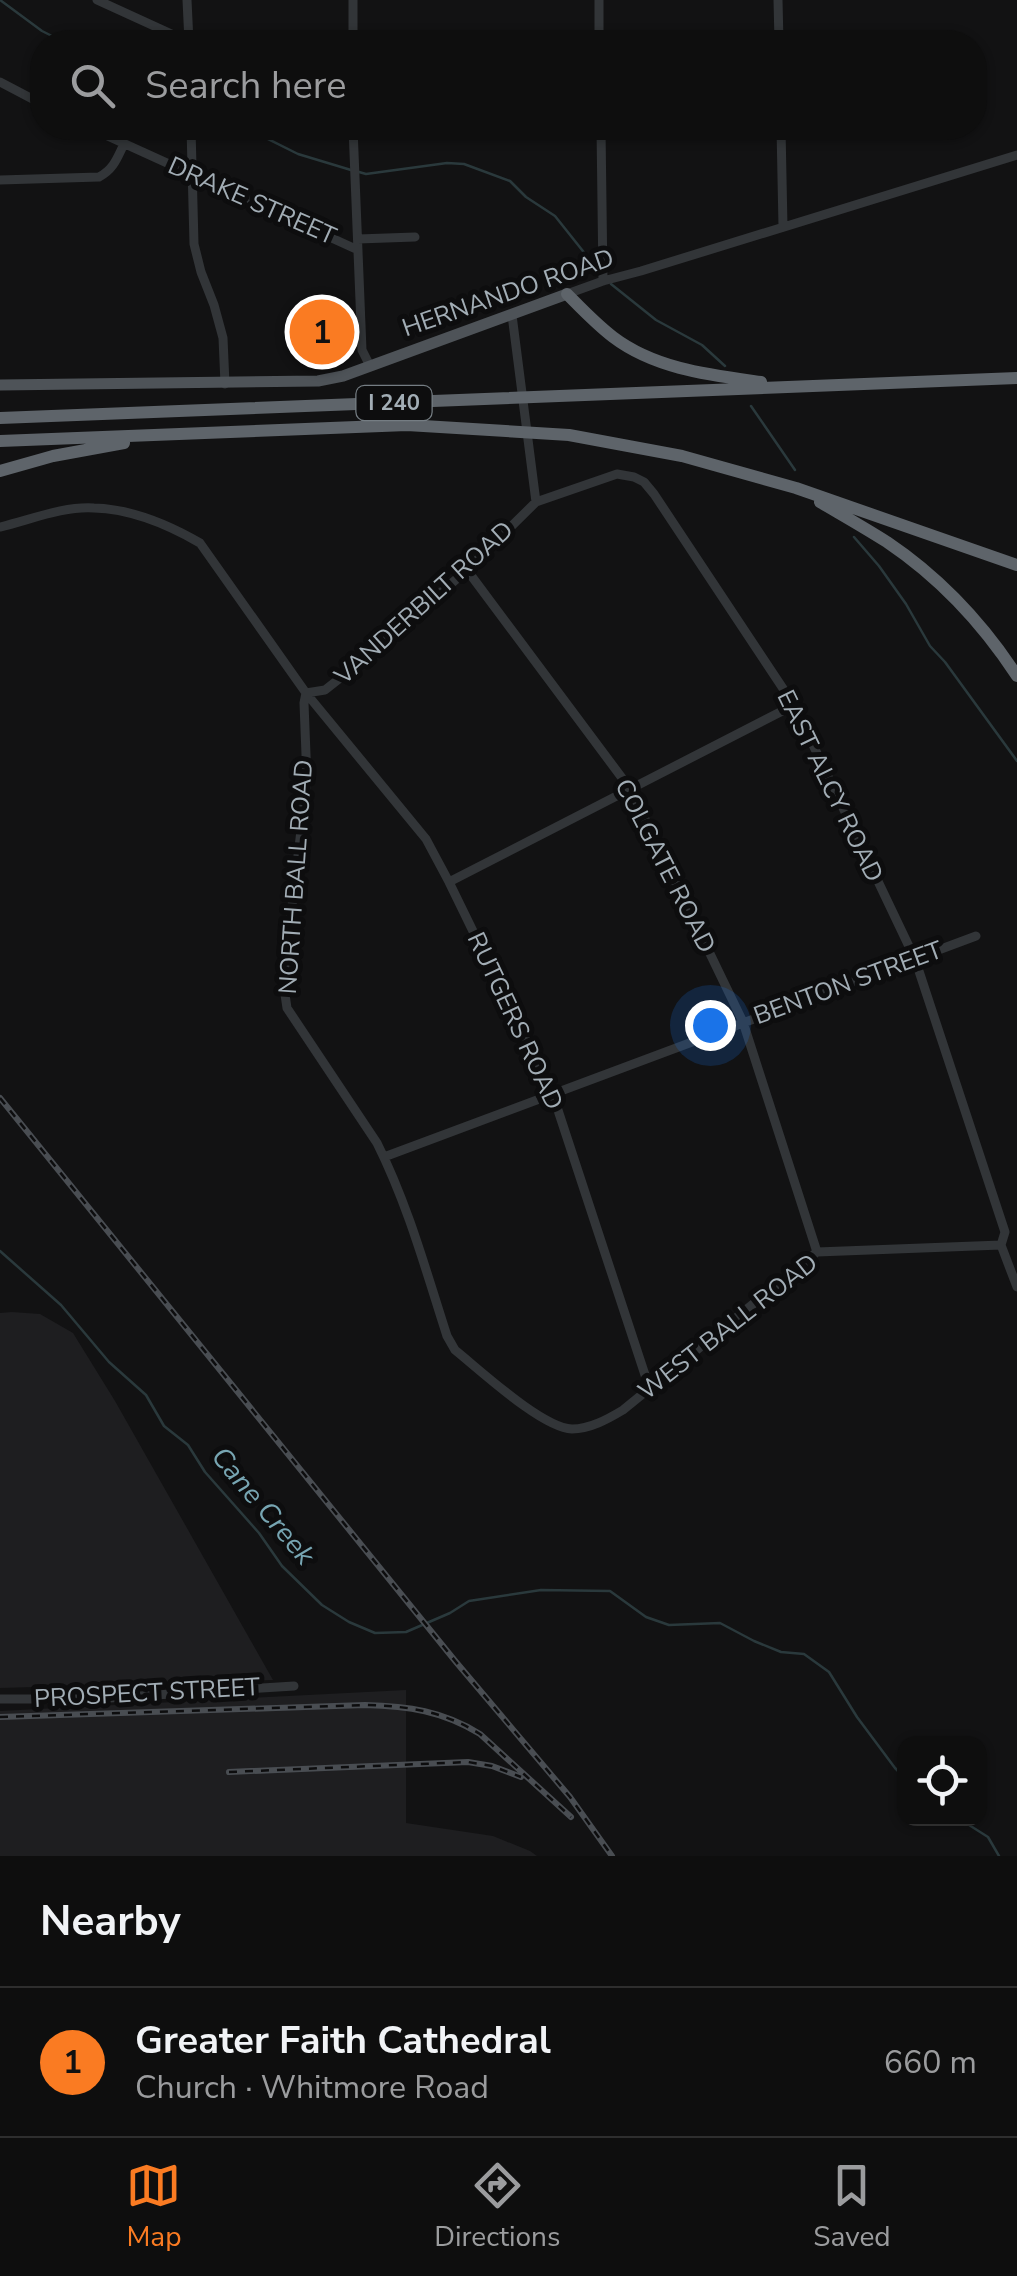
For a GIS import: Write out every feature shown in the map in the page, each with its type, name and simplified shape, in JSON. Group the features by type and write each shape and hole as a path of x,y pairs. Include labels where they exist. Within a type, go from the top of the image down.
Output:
{"highway":[{"path":"567,294 616,339 657,360 710,374 788,386"},
{"name":"I 240","path":"0,418 1017,378"},
{"name":"I 240","path":"0,442 407,425 552,433 682,456 796,488 1017,566"},
{"path":"0,471 53,456 158,436"},
{"path":"796,488 889,544 952,595 1017,676"}],"main road":[{"name":"HERNANDO ROAD","path":"0,385 318,381 567,294"}],"street":[{"path":"97,0 163,30"},
{"path":"188,0 189,30"},
{"path":"353,0 353,30"},
{"path":"599,0 600,30"},
{"path":"778,0 779,30"},
{"path":"0,82 30,98"},
{"name":"DRAKE STREET","path":"116,140 358,245"},
{"path":"191,140 194,244 223,338 224,384"},
{"path":"354,140 362,350 370,366"},
{"path":"601,140 603,281"},
{"path":"780,140 783,227"},
{"path":"0,180 99,176 115,165 124,144"},
{"name":"HERNANDO ROAD","path":"567,294 1017,155"},
{"path":"358,245 415,238"},
{"path":"512,315 536,502"},
{"name":"EAST ALCY ROAD","path":"536,502 617,474 644,482 794,704 915,959 1004,1232 1001,1245 1017,1287"},
{"name":"VANDERBILT ROAD","path":"306,694 326,690 467,570 536,502"},
{"path":"0,527 66,510 94,508 160,523 200,543 306,694"},
{"name":"COLGATE ROAD","path":"467,570 631,790 742,1022 818,1252"},
{"name":"RUTGERS ROAD","path":"306,694 426,839 449,882 553,1095 650,1387"},
{"name":"NORTH BALL ROAD","path":"306,694 307,780 283,981 287,1008 384,1157 401,1194 455,1350 544,1420 563,1428 581,1428"},
{"path":"449,882 794,704"},
{"name":"BENTON STREET","path":"384,1157 976,936"},
{"name":"WEST BALL ROAD","path":"581,1428 603,1422 623,1410 818,1252 1001,1245"},
{"name":"PROSPECT STREET","path":"0,1699 94,1699 294,1686"}],"shaded area":[{"path":"0,1313 40,1314 73,1333 273,1680 0,1688"},
{"path":"406,1690 406,1823 493,1836 537,1856 0,1856 0,1711"}],"waterway":[{"path":"0,0 41,30"},
{"path":"270,140 298,154 351,170"},
{"path":"359,172 464,164 510,181 555,216 598,270"},
{"path":"611,284 656,320 702,345 725,366"},
{"path":"751,406 795,470"},
{"path":"854,537 879,566 930,646 1017,761"},
{"name":"Cane Creek","path":"0,1251 61,1305 109,1362 146,1395 164,1426 188,1445 205,1472 259,1533 282,1566 322,1605 349,1622 375,1633 406,1632 469,1601 541,1590 610,1591 646,1617 669,1625 720,1623 781,1652 804,1654 829,1672 897,1770"},
{"name":"Cane Creek","path":"971,1826 988,1837 999,1856"}],"railway":[{"path":"0,1098 456,1662 570,1797 612,1856"},
{"path":"0,1717 365,1705 411,1709 439,1715 480,1734 571,1817"},
{"path":"229,1772 468,1762 521,1777"}],"place":[{"name":"Greater Faith Cathedral","path":"322,332"}]}
